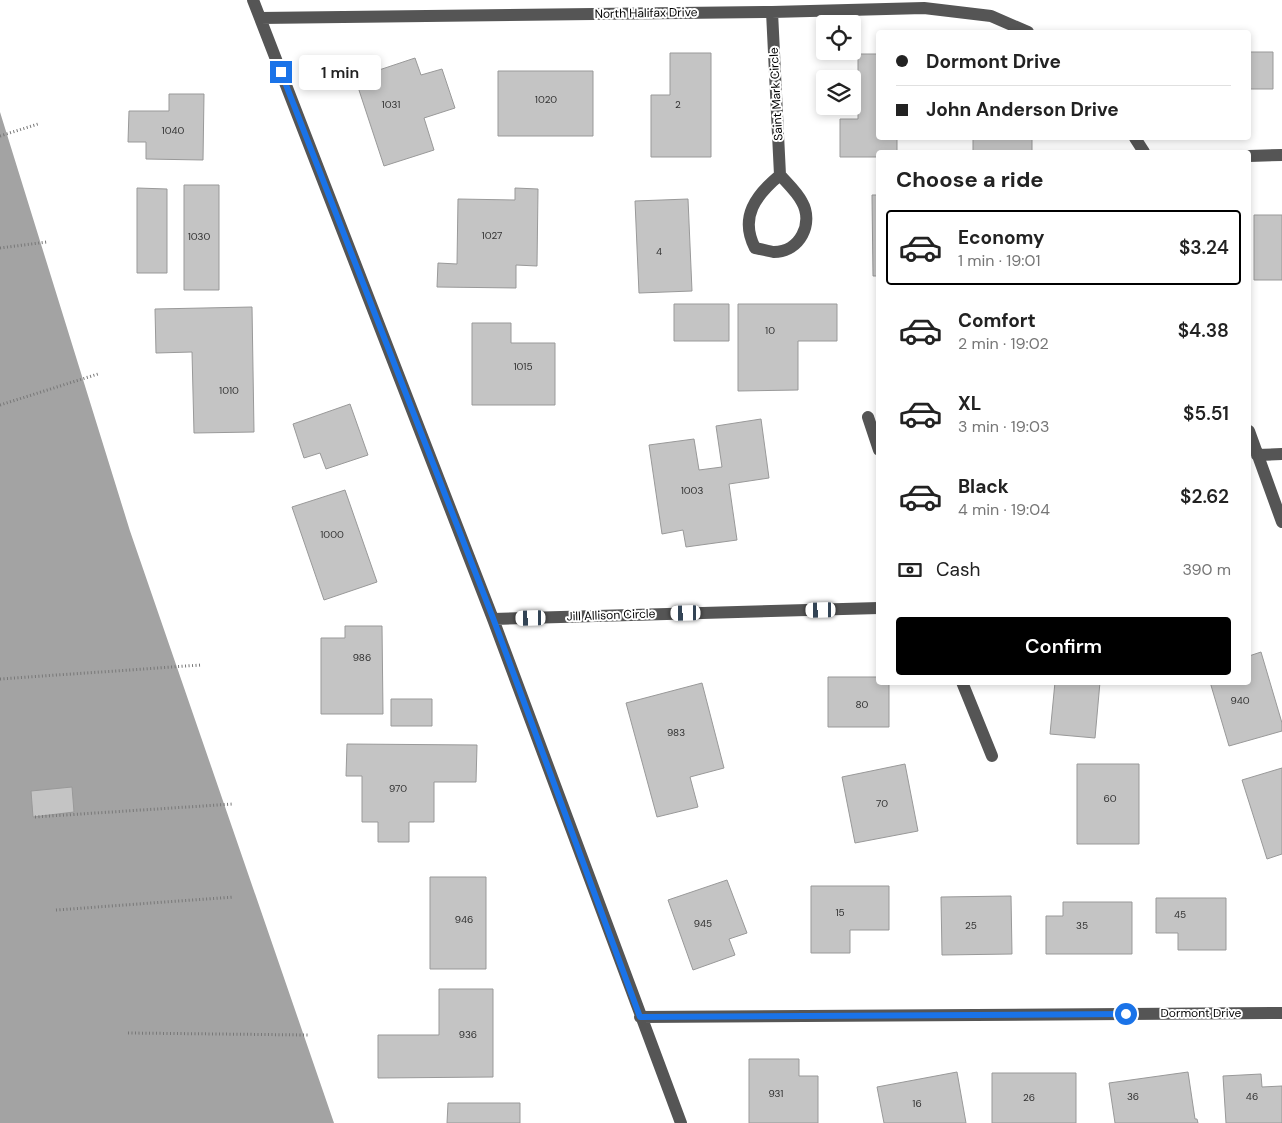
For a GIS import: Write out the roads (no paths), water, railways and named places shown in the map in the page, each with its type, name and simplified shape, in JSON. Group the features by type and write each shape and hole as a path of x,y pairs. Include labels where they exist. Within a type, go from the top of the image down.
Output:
{"street":[{"path":"253,0 493,618 680,1123"},
{"name":"North Halifax Drive","path":"260,18 772,12 924,4 991,16 1023,30"},
{"name":"Saint Mark Circle","path":"772,12 780,175"},
{"path":"1251,156 1282,155"},
{"path":"780,175 802,201 807,217 805,233 792,246 775,252 755,248 748,234 751,207 765,187 780,175"},
{"path":"868,417 876,441"},
{"path":"1251,438 1282,522"},
{"path":"1257,455 1282,454"},
{"name":"Jill Allison Circle","path":"493,618 876,608"},
{"path":"963,685 992,756"},
{"name":"Dormont Drive","path":"640,1017 1282,1013"}]}
